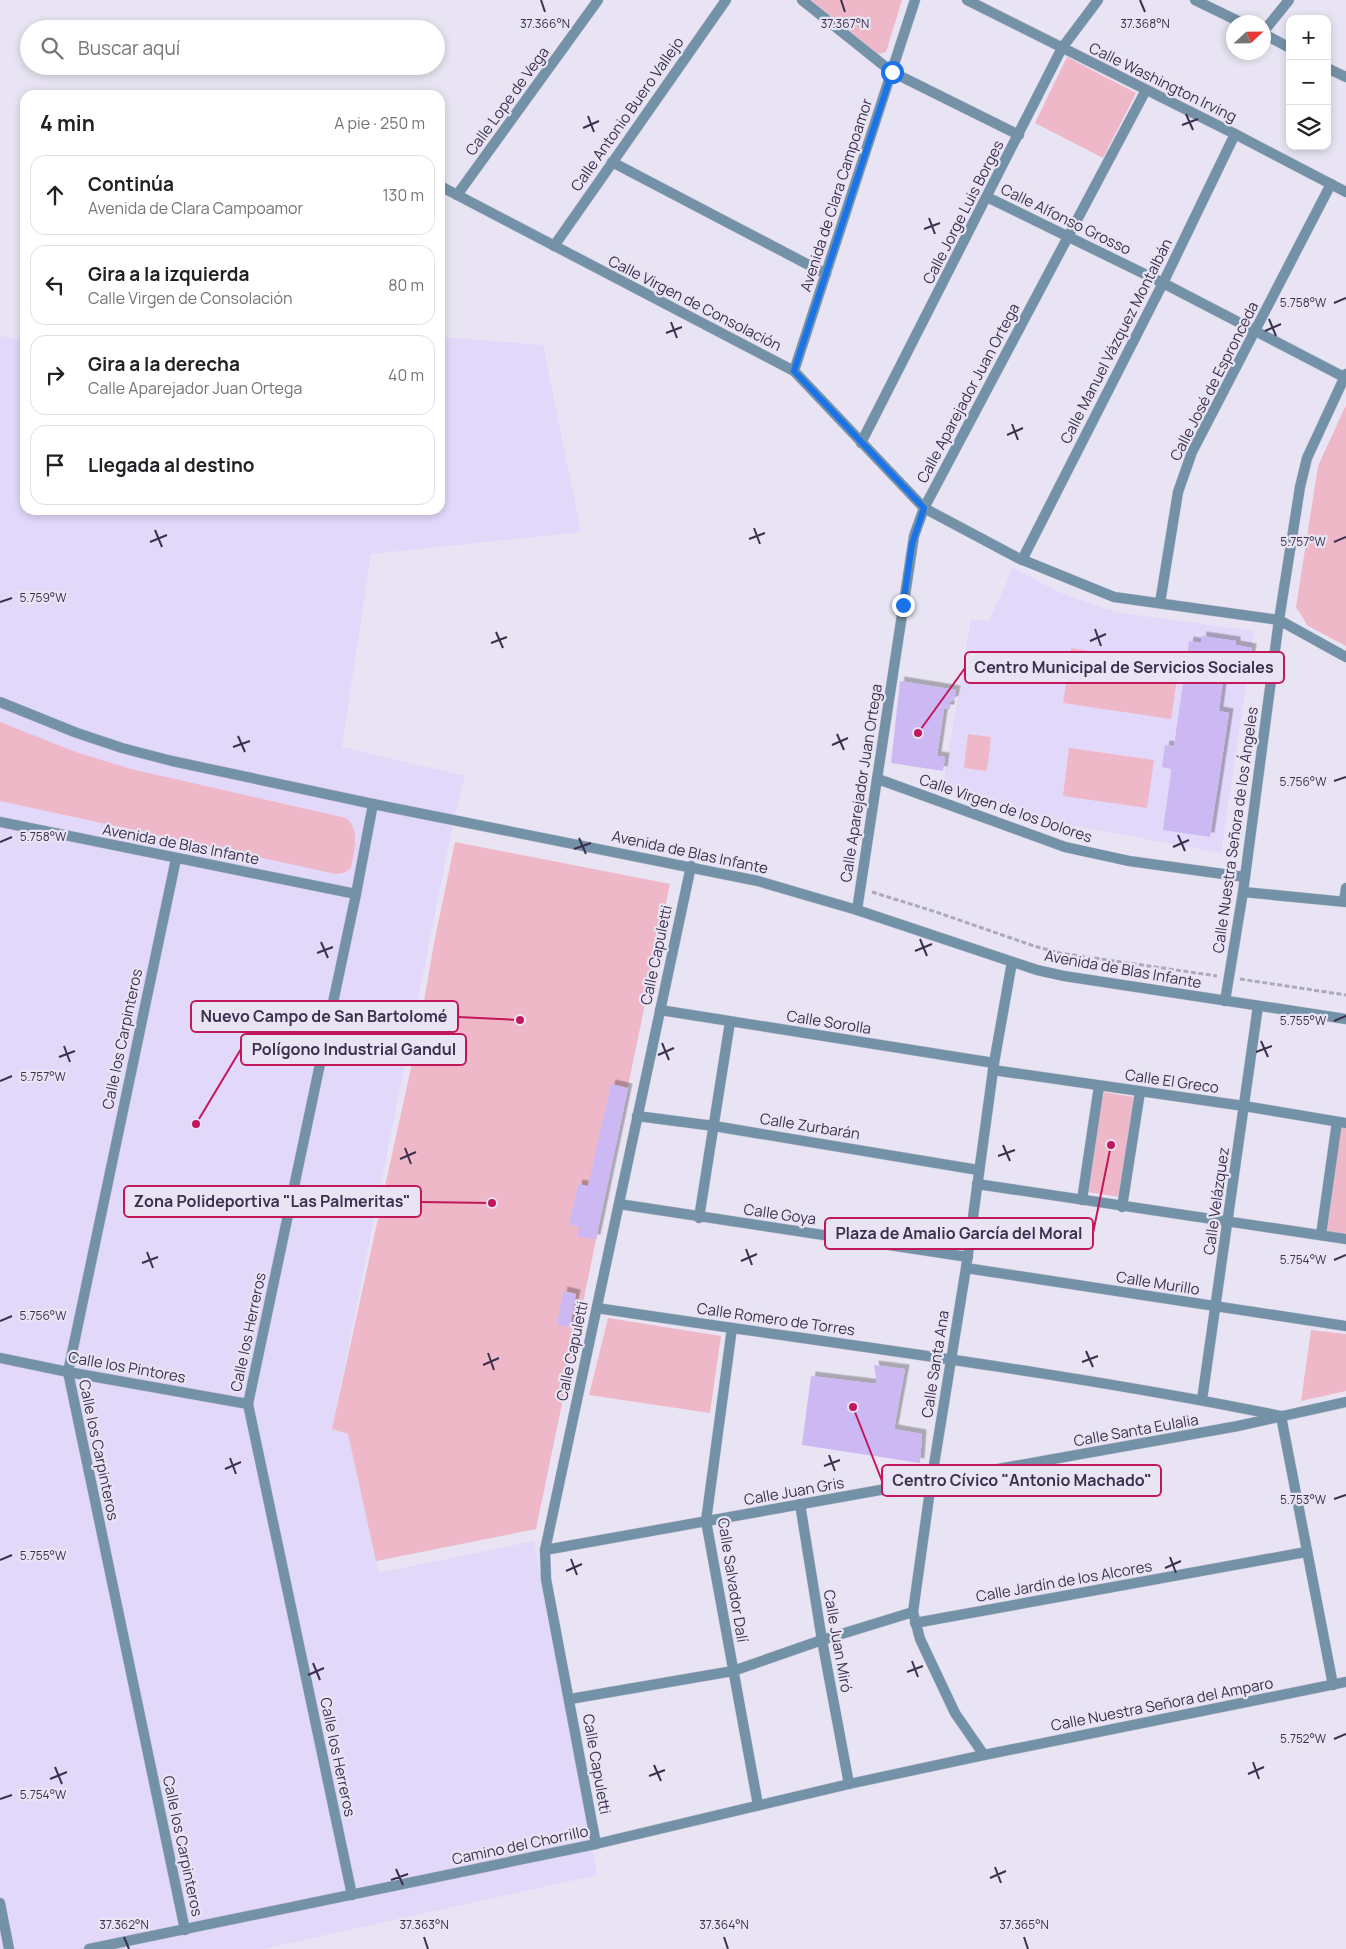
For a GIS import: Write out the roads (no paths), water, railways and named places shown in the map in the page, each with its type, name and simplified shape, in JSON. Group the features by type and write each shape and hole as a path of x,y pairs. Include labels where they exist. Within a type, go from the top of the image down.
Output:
{"street":[{"name":"Calle Lope de Vega","path":"457,195 598,0"},
{"name":"Calle Antonio Buero Vallejo","path":"554,246 726,0"},
{"path":"802,0 892,72 1019,135"},
{"name":"Avenida de Clara Campoamor","path":"794,371 915,0"},
{"name":"Calle Washington Irving","path":"967,0 1236,134 1346,192"},
{"name":"Calle Jorge Luis Borges","path":"861,443 988,198 1062,48 1098,0"},
{"path":"1195,0 1226,15"},
{"path":"1271,24 1289,0"},
{"path":"1271,37 1286,46"},
{"path":"1331,70 1346,77"},
{"name":"Calle Aparejador Juan Ortega","path":"856,910 878,779 912,544 924,508 1146,90"},
{"name":"Calle Manuel Vázquez Montalbán","path":"1022,560 1163,283 1236,134"},
{"path":"612,162 826,274"},
{"name":"Calle José de Espronceda","path":"1160,603 1178,492 1192,452 1256,331 1330,184"},
{"name":"Calle Virgen de Consolación","path":"445,189 794,371 924,508 1022,560 1114,597 1279,620 1346,657"},
{"name":"Calle Alfonso Grosso","path":"988,198 1163,283 1345,375"},
{"name":"Calle Nuestra Señora de los Ángeles","path":"1225,1001 1244,892 1279,620 1304,466 1345,375"},
{"name":"Avenida de Blas Infante","path":"0,702 76,733 122,748 218,771 373,804 691,866 792,890 1037,970 1092,982 1346,1019"},
{"name":"Calle Virgen de los Dolores","path":"878,779 1065,847 1129,861 1245,877"},
{"name":"Calle los Herreros","path":"352,1895 248,1404 356,894 373,804"},
{"name":"Avenida de Blas Infante","path":"0,822 356,894"},
{"name":"Calle los Carpinteros","path":"176,859 68,1372 185,1930"},
{"name":"Calle Capuletti","path":"596,1844 546,1579 545,1550 691,866"},
{"path":"1244,892 1345,902 1346,888"},
{"name":"Calle Santa Ana","path":"984,1755 955,1713 920,1639 913,1612 931,1483 968,1256 993,1067 1012,962"},
{"name":"Calle Velázquez","path":"1202,1400 1258,1006"},
{"name":"Calle Sorolla","path":"660,1010 993,1067"},
{"path":"699,1218 730,1022"},
{"name":"Calle El Greco","path":"993,1067 1099,1086 1244,1106 1341,1123"},
{"path":"1082,1200 1099,1086"},
{"path":"1122,1207 1140,1092"},
{"name":"Calle Zurbarán","path":"637,1116 714,1126 978,1170"},
{"path":"1321,1235 1341,1123"},
{"path":"977,1184 1346,1239"},
{"name":"Calle Goya","path":"619,1204 699,1218 968,1256"},
{"name":"Calle Murillo","path":"966,1268 1216,1308 1346,1326"},
{"name":"Calle Romero de Torres","path":"597,1308 952,1359 1202,1400 1281,1416"},
{"name":"Calle Salvador Dalí","path":"732,1328 706,1522 758,1805"},
{"name":"Calle los Pintores","path":"0,1358 248,1404"},
{"name":"Calle Santa Eulalia","path":"931,1483 1238,1426 1346,1402"},
{"path":"1281,1416 1333,1685"},
{"name":"Calle Juan Gris","path":"545,1550 800,1504 931,1483"},
{"name":"Calle Juan Miró","path":"800,1504 822,1640 849,1784"},
{"name":"Calle Jardín de los Alcores","path":"915,1623 1306,1552"},
{"path":"570,1699 733,1671 822,1640 913,1612"},
{"name":"Calle Nuestra Señora del Amparo","path":"984,1755 1346,1682"},
{"name":"Camino del Chorrillo","path":"90,1949 596,1844 849,1784 984,1755"},
{"path":"0,1902 10,1949"}],"place":[{"name":"Centro Municipal de Servicios Sociales","path":"918,733"},
{"name":"Nuevo Campo de San Bartolomé","path":"520,1020"},
{"name":"Polígono Industrial Gandul","path":"196,1124"},
{"name":"Plaza de Amalio García del Moral","path":"1111,1145"},
{"name":"Zona Polideportiva \"Las Palmeritas\"","path":"492,1203"},
{"name":"Centro Cívico \"Antonio Machado\"","path":"853,1407"}]}
